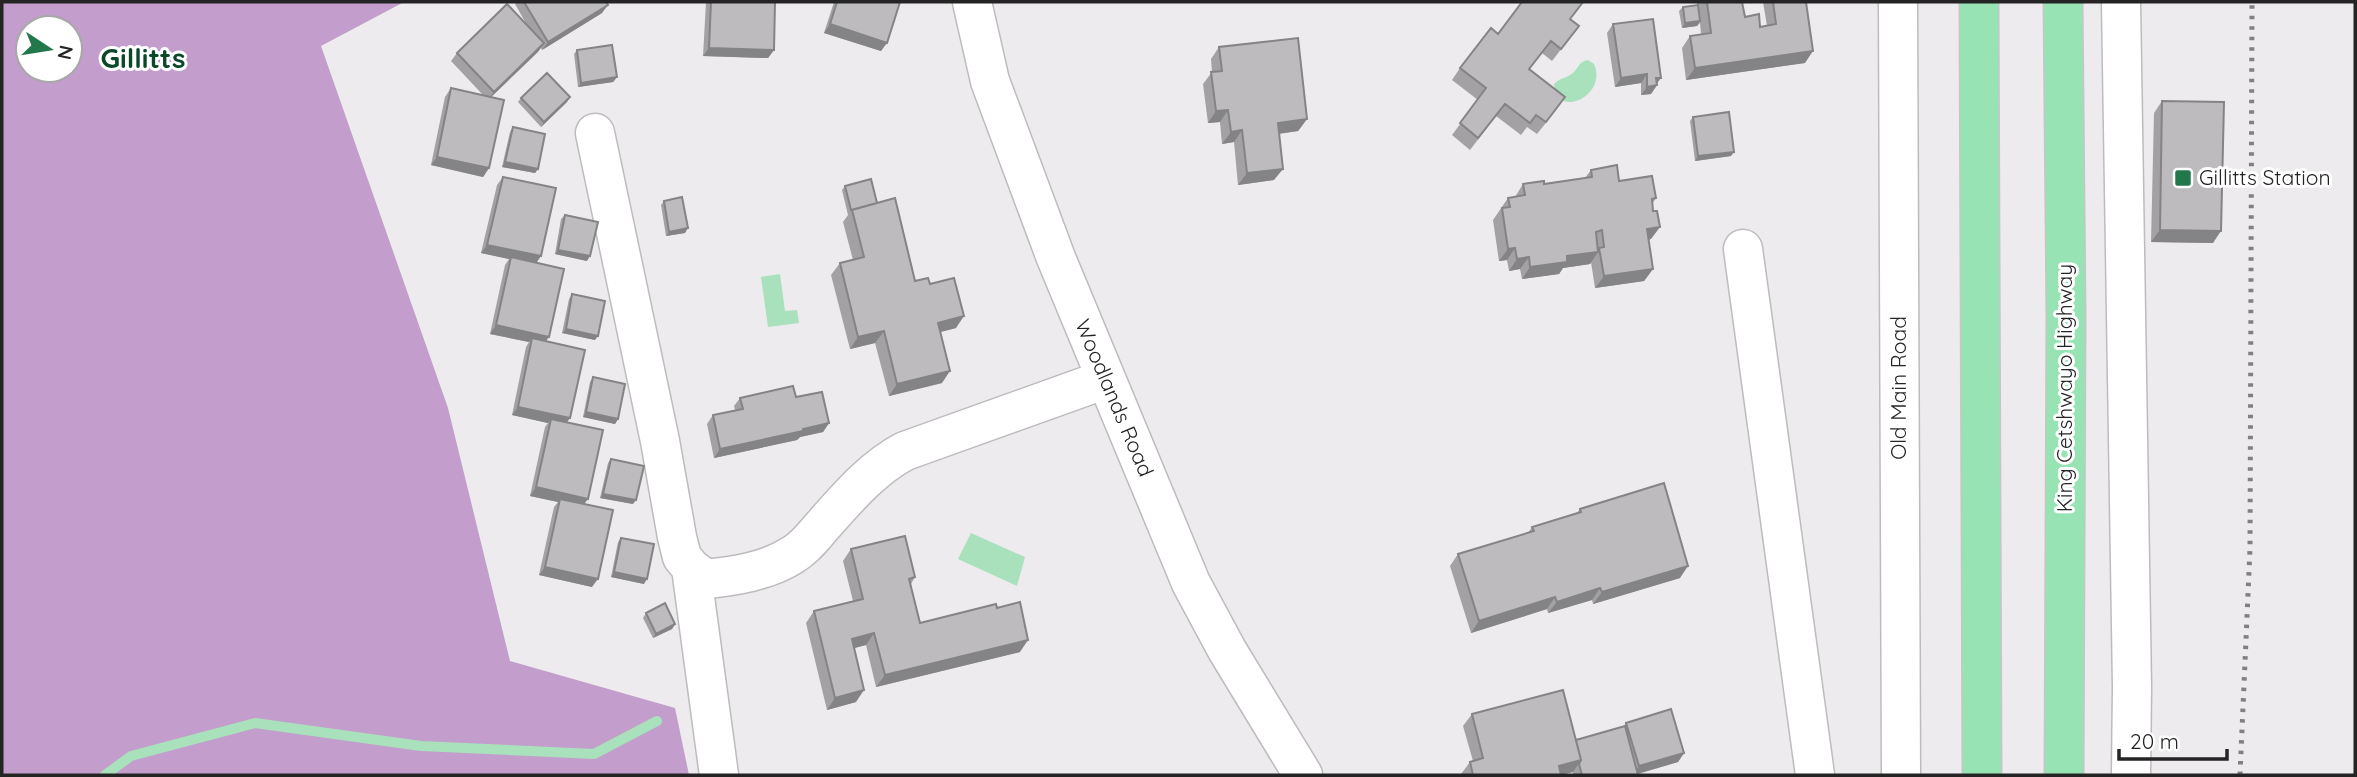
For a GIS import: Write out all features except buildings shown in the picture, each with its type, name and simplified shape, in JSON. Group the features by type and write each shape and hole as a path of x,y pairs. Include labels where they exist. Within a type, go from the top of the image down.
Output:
{"highway":[{"path":"1979,2 1982,775"},
{"name":"King Cetshwayo Highway","path":"2063,2 2066,302 2064,775"}],"street":[{"name":"Woodlands Road","path":"972,2 990,81 1056,258 1191,583 1227,650 1303,775"},
{"name":"Old Main Road","path":"1898,2 1901,775"},
{"path":"2121,2 2132,687 2131,775"},
{"path":"595,133 660,441 677,537 682,557 706,579 732,576 771,566 805,546 888,460 905,451 1106,379"},
{"path":"1743,249 1815,775"},
{"path":"691,568 719,775"}],"shaded area":[{"path":"2,2 404,2 321,46 448,408 510,661 675,708 689,775 2,775"},
{"path":"1588,60 1594,64 1594,86 1580,100 1563,101 1557,95 1554,84"},
{"path":"780,274 785,311 797,310 799,323 768,327 761,277"},
{"path":"971,533 1025,557 1017,586 958,559"}],"waterway":[{"path":"105,775 131,756 255,723 421,746 594,754 657,721"}],"railway":[{"path":"2240,775 2250,549 2252,2"}],"place":[{"name":"Gillitts Station","path":"2183,178"}],"district":[{"name":"Gillitts","path":"143,58"}]}
